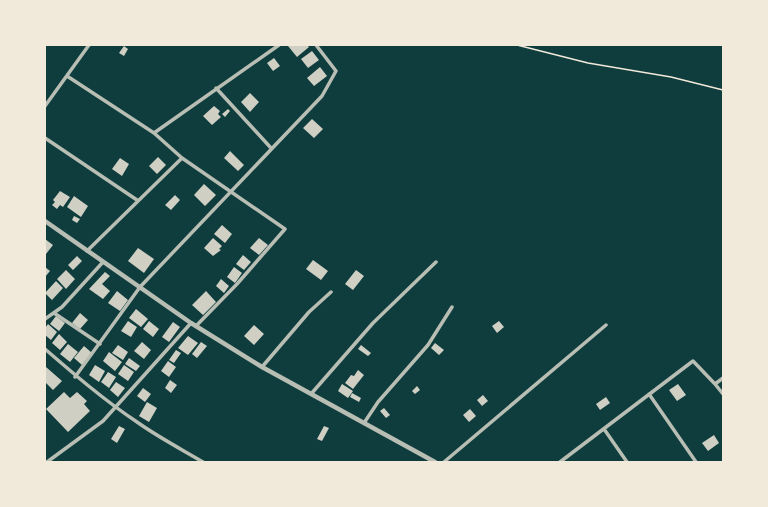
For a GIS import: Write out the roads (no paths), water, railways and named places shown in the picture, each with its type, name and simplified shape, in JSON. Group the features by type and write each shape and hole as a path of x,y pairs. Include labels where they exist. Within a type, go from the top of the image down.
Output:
{"street":[{"path":"45,106 89,45"},
{"path":"154,133 278,45"},
{"path":"75,377 140,287 322,96 336,71 316,45"},
{"path":"67,76 154,133 182,158 285,229 237,284 196,326"},
{"path":"216,88 271,148"},
{"path":"45,138 138,200"},
{"path":"87,251 182,158"},
{"path":"45,221 191,323 262,367 435,462"},
{"path":"45,319 62,308 103,262"},
{"path":"311,394 373,323 436,262"},
{"path":"262,367 308,312 331,292"},
{"path":"364,423 378,402 428,345 452,307"},
{"path":"54,313 100,344"},
{"path":"47,462 103,421 191,323"},
{"path":"444,462 606,325"},
{"path":"45,349 75,377 138,424 203,462"},
{"path":"560,462 693,361 723,394"},
{"path":"715,384 723,378"},
{"path":"649,394 696,462"},
{"path":"604,429 628,462"}]}
